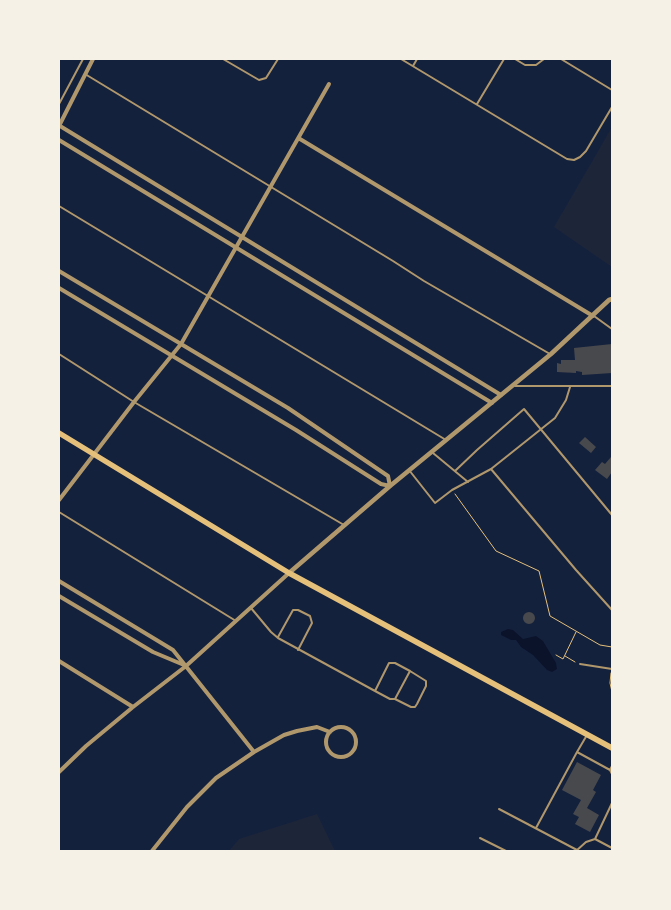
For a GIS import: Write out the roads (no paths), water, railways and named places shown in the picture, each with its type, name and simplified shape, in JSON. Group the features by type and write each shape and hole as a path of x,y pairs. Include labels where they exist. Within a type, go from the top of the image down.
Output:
{"main road":[{"path":"59,433 289,573 612,748"}],"street":[{"path":"93,59 59,127 100,150 501,395"},
{"path":"59,500 181,344 300,138 329,84"},
{"path":"300,138 594,316"},
{"path":"59,140 492,403"},
{"path":"93,161 100,150"},
{"path":"166,205 172,194"},
{"path":"59,271 288,408 388,476 390,486"},
{"path":"59,288 296,430 381,484 390,486"},
{"path":"320,298 326,288"},
{"path":"59,772 86,746 186,666 289,573 390,486 513,386 594,316 609,300 612,300"},
{"path":"59,581 173,650 254,752"},
{"path":"59,596 153,652 186,666"},
{"path":"59,661 133,707"},
{"path":"152,851 187,807 216,778 254,752 284,735 297,731 317,727 330,732"},
{"path":"339,727 344,727 353,733 356,742 352,752 344,757 331,753 328,750 326,740 330,732 339,727"}],"lane":[{"path":"59,104 83,59"},
{"path":"223,59 259,80 266,78 278,59"},
{"path":"401,59 567,159 574,160 580,158 612,108"},
{"path":"413,66 417,59"},
{"path":"477,104 504,59"},
{"path":"515,59 530,66 536,65 544,59"},
{"path":"561,59 612,90"},
{"path":"85,74 424,281 551,354"},
{"path":"59,206 446,440"},
{"path":"594,316 612,329"},
{"path":"59,354 134,402 344,526"},
{"path":"513,386 612,386"},
{"path":"409,470 435,504 452,490 491,469 542,429 559,413 570,387"},
{"path":"455,471 524,409 612,515"},
{"path":"431,452 468,482"},
{"path":"491,469 612,610"},
{"path":"59,512 236,621"},
{"path":"251,608 278,638 298,650 390,699 396,699 411,707 415,707 426,686 426,681 394,663 389,663 375,691"},
{"path":"278,638 293,610 298,610 310,616 312,623 298,650"},
{"path":"580,664 612,669"},
{"path":"396,699 410,671"},
{"path":"536,828 587,734"},
{"path":"577,752 610,770 612,774"},
{"path":"610,770 612,766"},
{"path":"499,809 577,850 586,842 595,839 612,803"},
{"path":"480,838 506,851"},
{"path":"595,839 612,848"}]}
